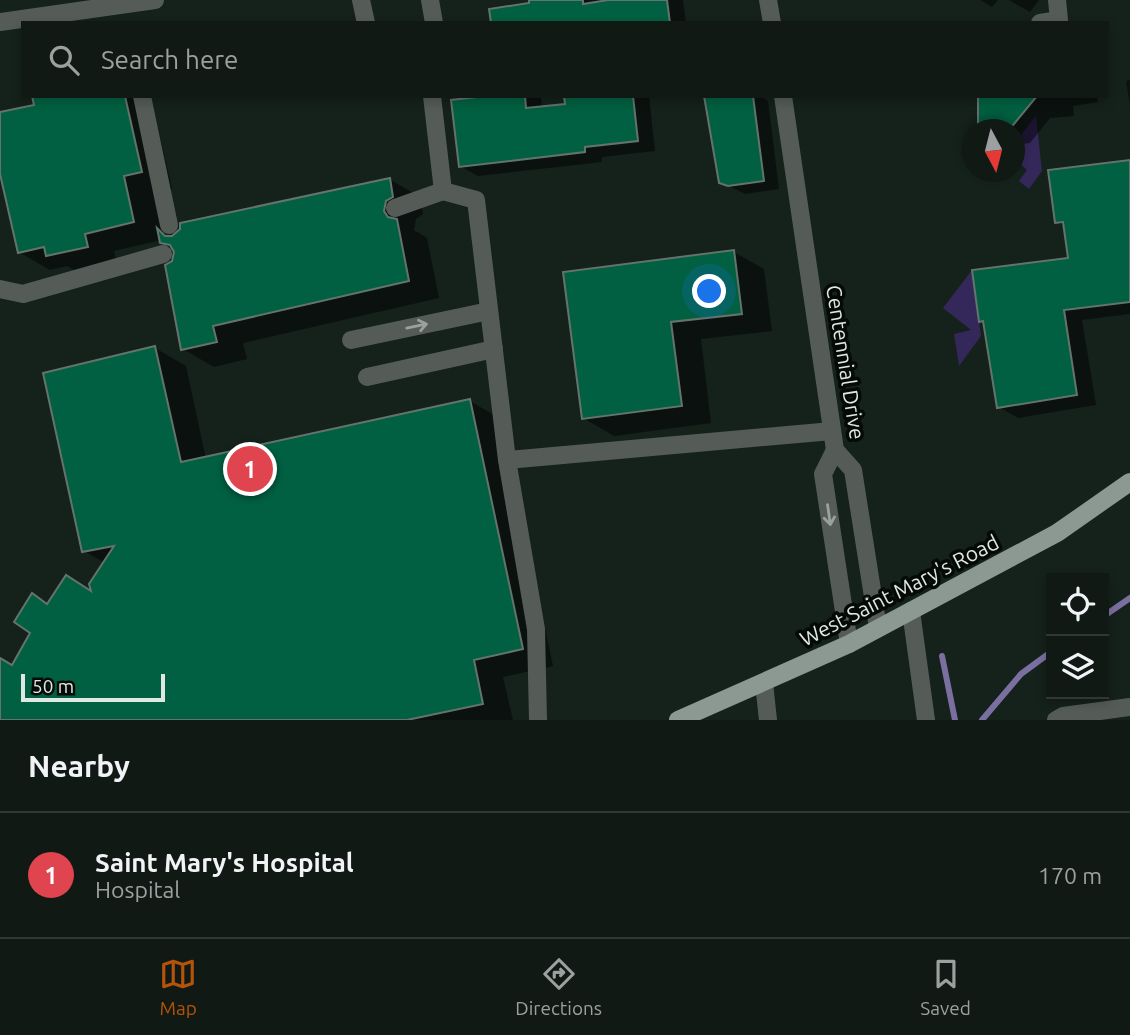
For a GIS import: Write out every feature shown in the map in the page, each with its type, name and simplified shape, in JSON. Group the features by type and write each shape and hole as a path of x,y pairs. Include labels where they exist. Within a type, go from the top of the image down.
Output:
{"main road":[{"name":"West Saint Mary's Road","path":"678,720 849,644 1057,533 1130,482"}],"street":[{"path":"0,22 155,0"},
{"path":"362,0 366,21"},
{"path":"430,0 434,21"},
{"path":"768,0 772,21"},
{"path":"1053,21 1059,20 1057,0"},
{"path":"124,4 127,21"},
{"path":"142,98 169,225"},
{"path":"432,98 443,191"},
{"name":"Centennial Drive","path":"783,98 835,450 853,470 878,628"},
{"path":"395,208 443,191 475,200 507,460 536,629 538,720"},
{"path":"0,289 23,293 163,254"},
{"path":"351,340 489,311"},
{"path":"367,377 494,349"},
{"path":"507,460 832,431"},
{"path":"835,450 823,474 849,644"},
{"path":"911,611 926,720"},
{"path":"764,683 768,720"},
{"path":"1056,720 1063,716 1130,707"}],"shaded area":[{"path":"1036,116 1042,171 1029,189 1020,182 1025,182 1027,170 1025,130"},
{"path":"972,270 981,336 959,366 954,334 971,330 943,308"}],"building":[{"path":"529,0 583,0 583,4 608,0 667,0 670,21 491,21 489,9 529,3"},
{"path":"32,98 125,98 142,172 124,176 134,222 85,234 88,247 46,256 44,247 18,253 0,174 0,112 34,105"},
{"path":"525,98 526,108 565,104 564,98 633,98 638,141 585,147 585,152 459,167 451,100"},
{"path":"704,98 753,98 764,181 728,186 719,183"},
{"path":"978,98 1035,98 1018,119 978,119"},
{"path":"1130,160 1130,302 1064,310 1077,395 997,408 983,321 979,322 972,270 1068,258 1063,222 1055,223 1048,170"},
{"path":"390,178 393,197 386,201 384,211 388,217 397,219 409,281 213,326 217,342 181,350 165,265 172,261 174,252 170,245 160,243 157,228 165,236 172,236 180,229 180,223"},
{"path":"734,250 742,314 671,322 682,406 582,419 563,272"},
{"path":"155,346 181,462 470,399 523,649 474,660 483,704 407,720 0,720 0,658 12,665 30,633 14,622 32,593 47,604 66,575 91,591 89,584 114,546 82,552 43,373"}],"waterway":[{"path":"1109,613 1130,598"},
{"path":"942,656 955,720"},
{"path":"982,720 1021,674 1046,656"}],"place":[{"name":"Saint Mary's Hospital","path":"250,469"}]}
